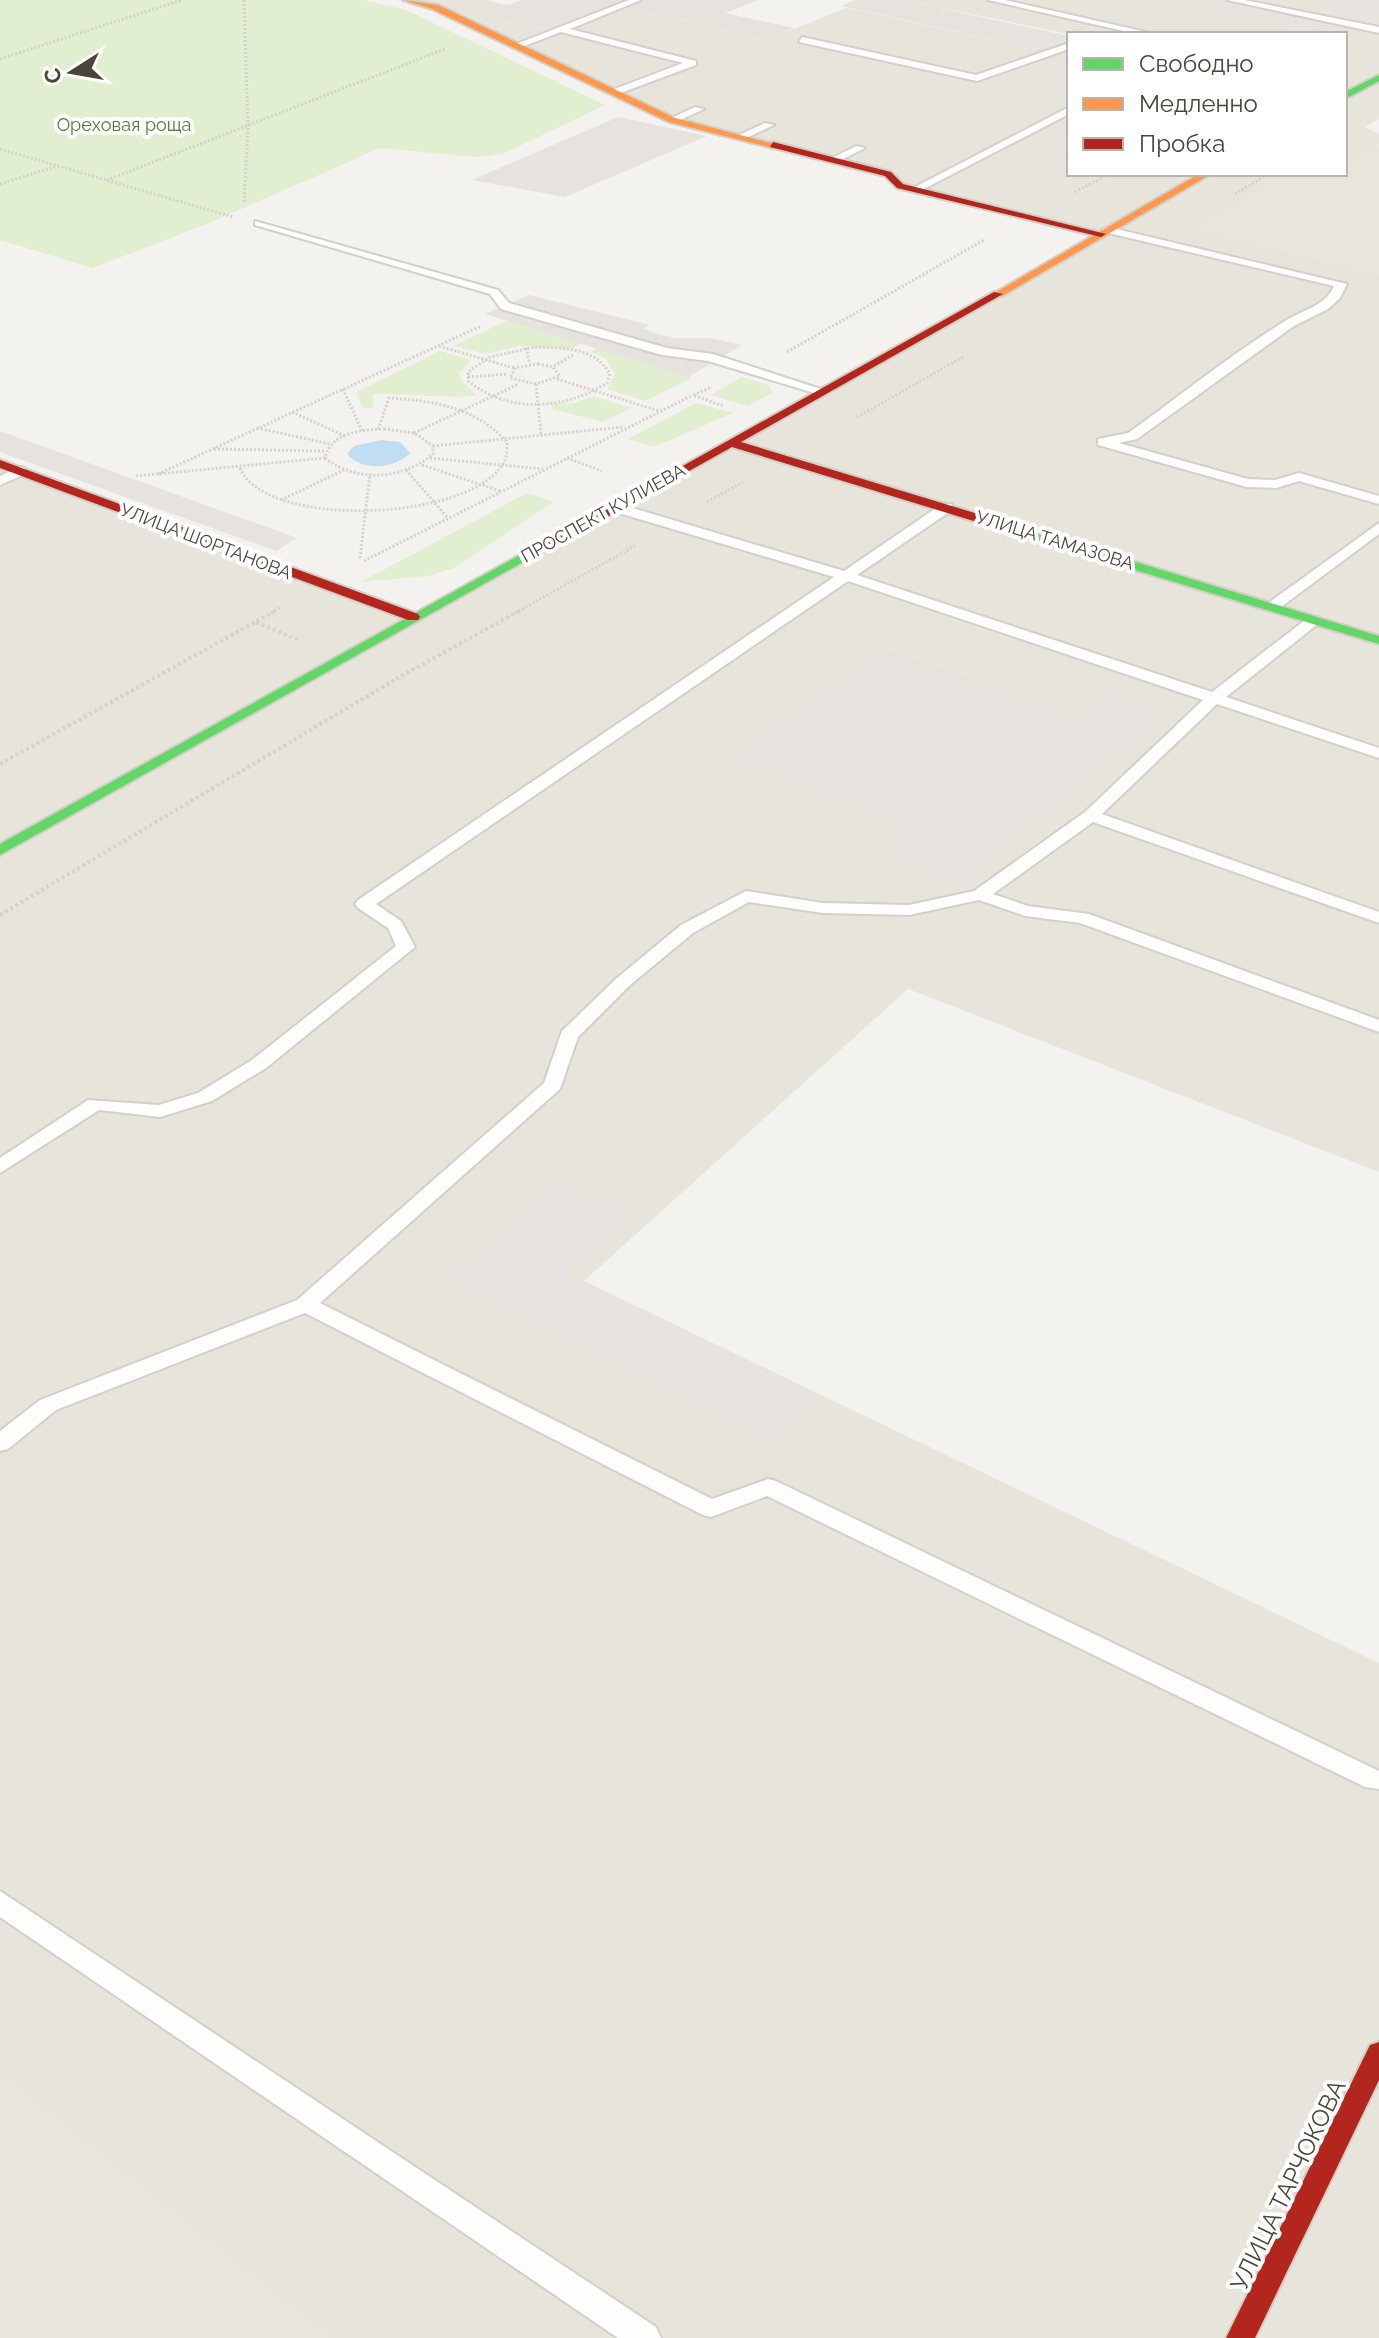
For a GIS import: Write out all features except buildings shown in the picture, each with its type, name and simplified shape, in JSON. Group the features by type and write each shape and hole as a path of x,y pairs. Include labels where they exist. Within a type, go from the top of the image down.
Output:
{"street":[{"path":"407,0 435,7 672,120 888,174 900,186 914,190 1104,232"},
{"path":"1349,91 1379,78"},
{"name":"ПРОСПЕКТ КУЛИЕВА","path":"0,850 1202,176"},
{"name":"УЛИЦА ТАМАЗОВА","path":"731,443 1379,640"},
{"name":"УЛИЦА ШОРТАНОВА","path":"0,464 413,617"},
{"name":"УЛИЦА ТАРЧОКОВА","path":"1240,2338 1379,2053"}],"lane":[{"path":"516,46 637,0"},
{"path":"992,0 1141,32"},
{"path":"1231,0 1379,30"},
{"path":"560,29 693,63 615,92"},
{"path":"802,40 977,78 1067,47"},
{"path":"672,120 699,109"},
{"path":"914,190 1067,111"},
{"path":"742,136 769,125"},
{"path":"833,160 860,148"},
{"path":"259,223 494,292 505,306 666,352 709,357 821,391"},
{"path":"1104,232 1341,284 1336,296 1324,306 1290,323 1132,436 1103,442 1247,483 1276,484 1299,477 1379,500"},
{"path":"0,481 20,471"},
{"path":"614,507 846,576 1379,753"},
{"path":"0,1167 95,1104 160,1111 205,1097 259,1064 406,947 395,925 364,904 947,507"},
{"path":"1272,607 1379,527"},
{"path":"0,1443 48,1405 305,1305 553,1085 569,1035 623,982 687,929 746,896 823,908 909,910 980,895 1091,816 1212,700 1314,620"},
{"path":"1091,816 1379,918"},
{"path":"980,895 1025,911 1083,918 1379,1026"},
{"path":"305,1305 353,1326 711,1509 768,1487 1374,1780"},
{"path":"0,1902 645,2338"}],"path":[{"path":"0,59 182,0"},
{"path":"244,0 248,127 244,204"},
{"path":"107,180 447,48"},
{"path":"0,149 243,220"},
{"path":"0,184 58,166"},
{"path":"783,354 988,238"},
{"path":"158,474 486,323"},
{"path":"438,346 515,368"},
{"path":"526,348 530,364"},
{"path":"526,348 580,351 607,365 610,374 607,383 579,398 541,403 491,398 476,390 468,377 468,372 484,359 526,348"},
{"path":"553,367 580,351"},
{"path":"468,377 508,374 515,368 530,364 553,367 560,372 557,379"},
{"path":"508,374 520,383"},
{"path":"325,458 330,444 345,436 378,430 414,433 520,383 536,384 557,379 660,411"},
{"path":"536,384 541,403 541,435"},
{"path":"343,389 362,431"},
{"path":"370,474 359,563 693,395"},
{"path":"240,468 248,484 281,500 314,508 366,511 410,508 436,501 479,484 504,462 507,442 493,424 466,410 428,401 389,398 378,430"},
{"path":"292,412 345,436"},
{"path":"414,433 433,446 628,427"},
{"path":"257,428 330,444"},
{"path":"136,476 325,458 344,470 370,474 421,465 429,458 433,446"},
{"path":"212,449 325,451"},
{"path":"429,458 544,469"},
{"path":"567,458 603,471"},
{"path":"421,465 501,491"},
{"path":"281,500 344,470"},
{"path":"406,470 448,518"},
{"path":"695,509 744,482"},
{"path":"0,915 396,679 640,543"},
{"path":"0,764 293,600"},
{"path":"255,622 304,642"},
{"path":"387,675 396,679"}],"shaded area":[{"path":"407,0 486,0 508,5 486,13 550,29 619,4 770,38 847,8 1037,49 1067,37 1067,176 1282,176 1192,229 1379,277 1379,1172 908,989 584,1281 1379,1663 1379,2338 333,2338 0,2073 0,464 413,617 1099,235 900,186 888,174 672,120 435,7","holes":["883,649 1077,716 1170,715 965,883 874,848 905,824 728,756"]},
{"path":"522,0 758,0 725,13 794,28 770,38 619,4 550,29 484,13"},
{"path":"856,0 902,0 1067,37 1037,49 841,6"},
{"path":"902,0 1338,0 1332,3 1342,6 1326,13 1368,23 1379,17 1379,119 1365,127 1379,134 1379,144 1347,162 1347,32 1067,34"},
{"path":"1209,0 1352,30 1327,32 1163,1"},
{"path":"1338,0 1379,0 1379,17 1368,23 1324,14 1341,6 1331,3"},
{"path":"618,117 707,136 565,197 472,180"},
{"path":"1379,144 1379,277 1191,229 1282,176 1347,176 1347,162"},
{"path":"529,295 650,325 643,329 672,338 710,338 742,345 688,377 485,314"},
{"path":"0,431 297,538 276,551 0,452"},
{"path":"883,649 1077,716 1106,693 1171,715 965,883 873,848 904,824 727,757"},
{"path":"563,1177 640,1215 568,1277 820,1404 778,1447 444,1275"},
{"path":"0,2073 333,2338 0,2338"}],"green space":[{"name":"Ореховая роща","path":"0,0 363,0 406,10 605,105 503,154 475,157 380,148 214,221 93,268 0,240"},
{"path":"506,321 583,343 573,348 519,346 485,354 454,346"},
{"path":"598,348 692,378 645,401 607,389 615,374 605,358 591,352"},
{"path":"440,351 471,360 459,373 462,381 476,395 372,394 374,408 363,408 356,392"},
{"path":"741,377 766,384 773,392 748,406 711,395"},
{"path":"592,396 631,408 603,422 551,409 553,404 576,403"},
{"path":"696,403 733,413 654,447 628,439"},
{"path":"527,493 553,502 454,568 428,576 361,582"}],"water":[{"path":"381,440 400,442 410,453 396,462 378,466 361,464 347,454 354,446"}],"traffic: fast":[{"path":"1347,95 1379,78"},
{"path":"984,520 1379,640"},
{"path":"0,850 551,543"}],"traffic: slow":[{"path":"407,0 435,7 672,120 773,145"},
{"path":"998,294 1203,176"}],"traffic: jam":[{"path":"773,145 888,174 900,186 1101,234"},
{"path":"551,543 998,294"},
{"path":"731,443 984,520"},
{"path":"0,464 413,617"},
{"path":"1240,2338 1379,2053"}]}
